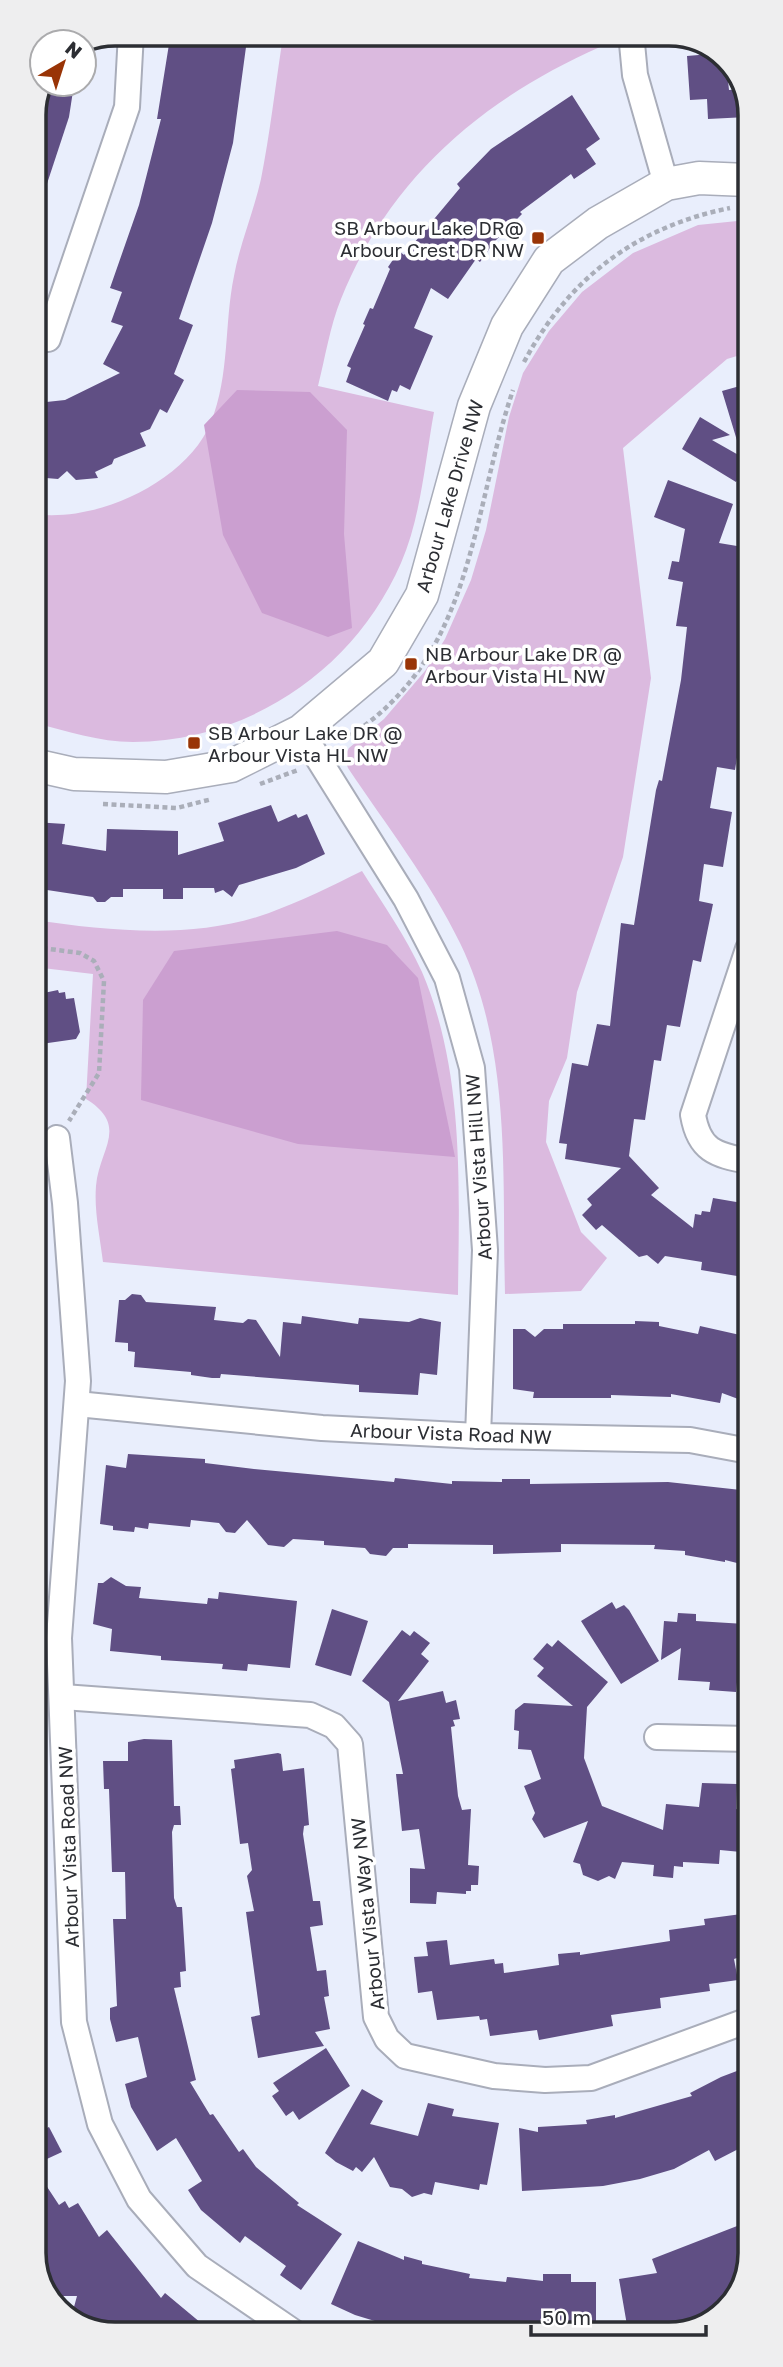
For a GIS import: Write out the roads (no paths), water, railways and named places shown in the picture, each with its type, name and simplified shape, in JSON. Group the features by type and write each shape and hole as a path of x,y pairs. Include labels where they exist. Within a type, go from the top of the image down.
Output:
{"street":[{"path":"48,339 127,107 130,46"},
{"path":"632,46 635,75 666,184"},
{"name":"Arbour Lake Drive NW","path":"46,768 74,774 166,777 231,766 301,731 383,662 422,595 474,406 507,326 549,260 598,223 666,184 699,178 738,193"},
{"name":"Arbour Vista Hill NW","path":"301,731 406,899 447,978 472,1068 485,1250 478,1436"},
{"path":"738,979 693,1115 696,1132 705,1146 727,1157 738,1159"},
{"path":"57,1138 65,1203 78,1381 77,1404"},
{"name":"Arbour Vista Road NW","path":"278,2321 197,2266 139,2199 100,2124 74,2022 59,1638 77,1404 322,1428 478,1436 690,1440 738,1449"},
{"name":"Arbour Vista Way NW","path":"63,1697 310,1715 334,1726 350,1744 376,2017 387,2039 405,2056 494,2076 545,2080 591,2078 738,2024"},
{"path":"657,1737 738,1739"}],"place":[{"name":"SB Arbour Lake DR@ Arbour Crest DR NW","path":"538,238"},
{"name":"NB Arbour Lake DR @ Arbour Vista HL NW","path":"411,664"},
{"name":"SB Arbour Lake DR @ Arbour Vista HL NW","path":"194,743"}]}
